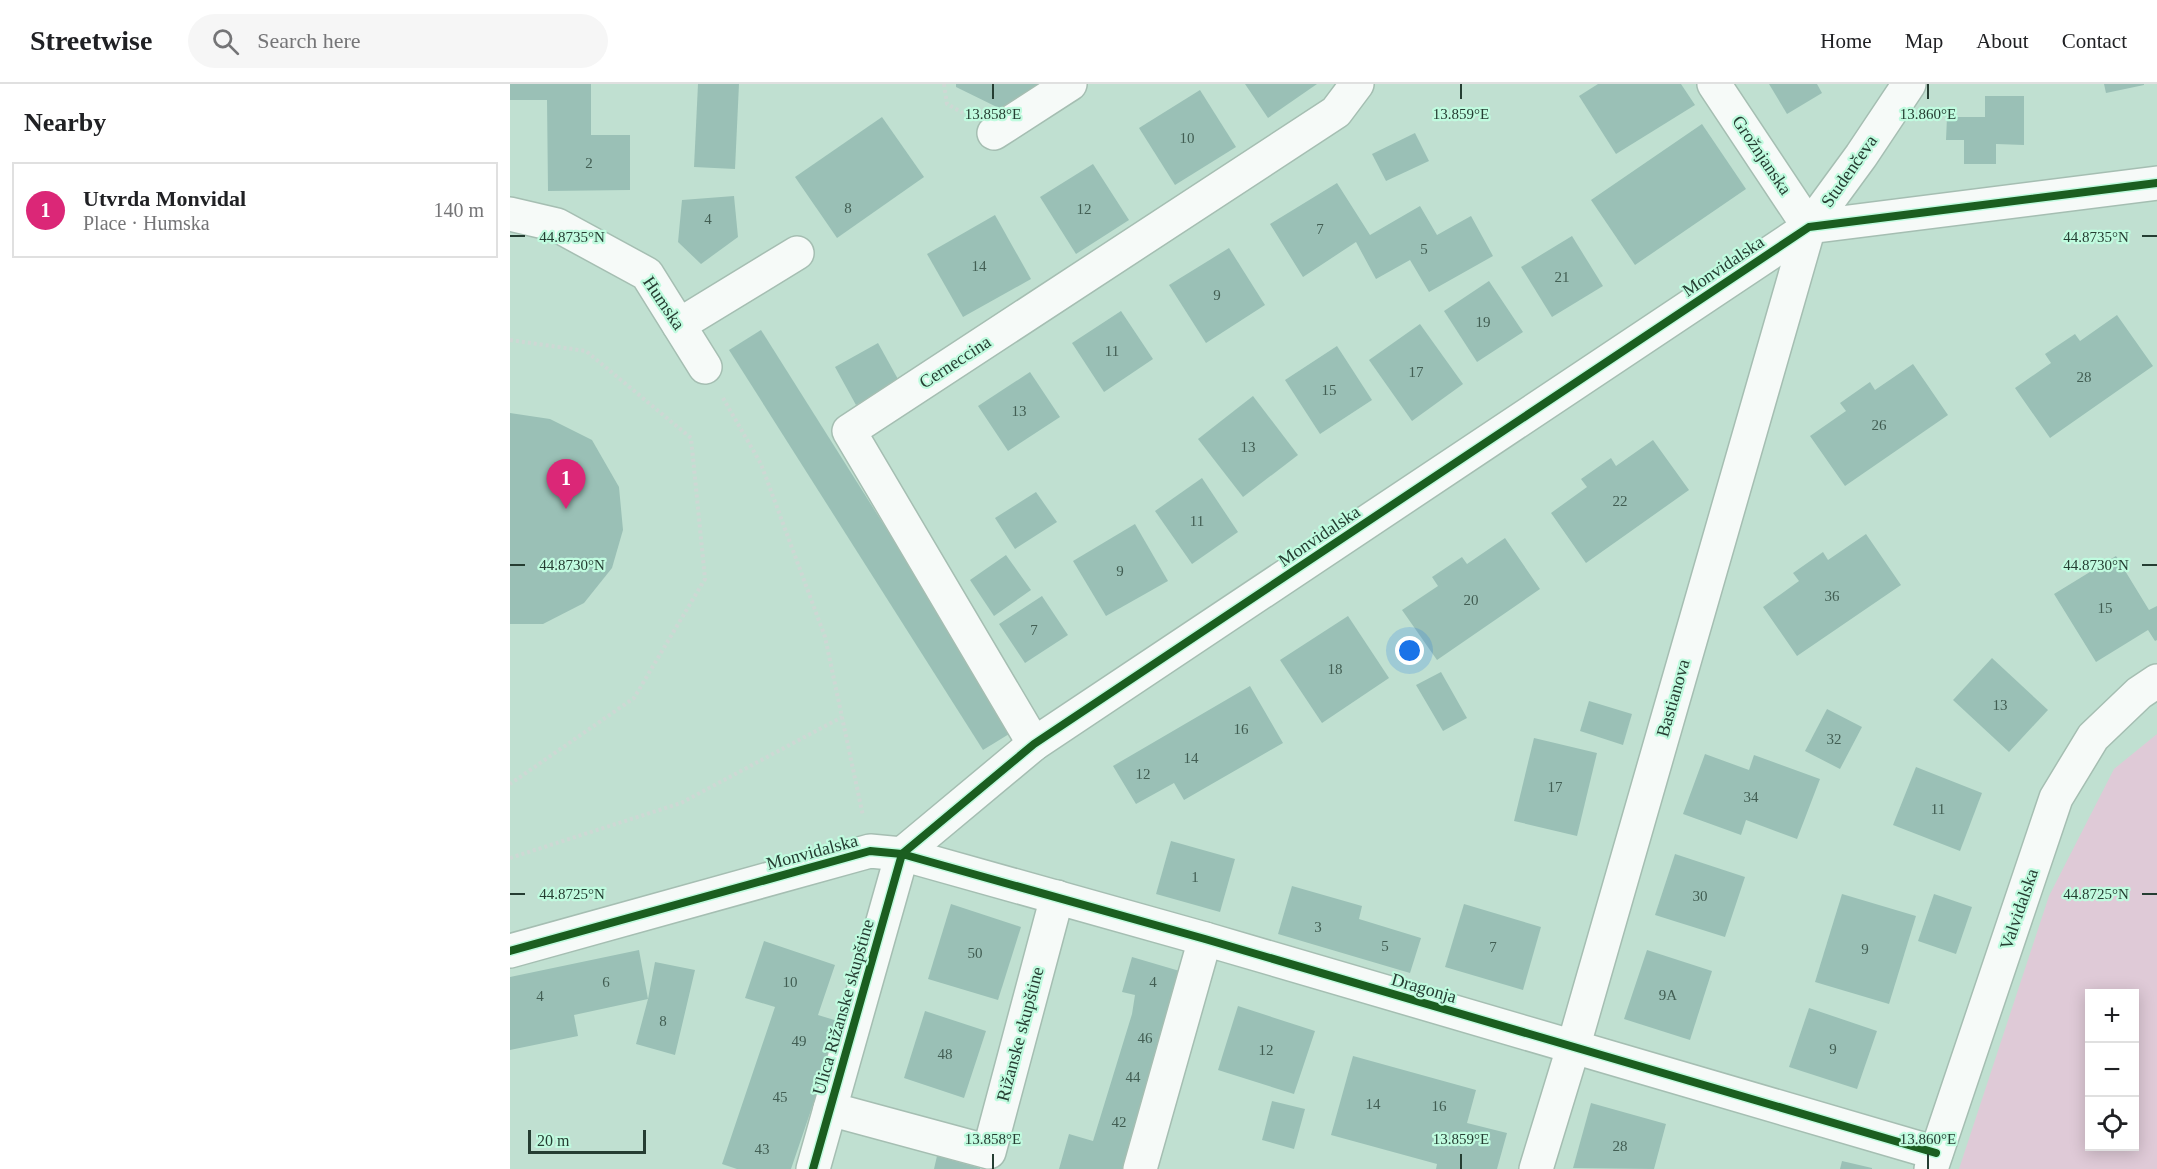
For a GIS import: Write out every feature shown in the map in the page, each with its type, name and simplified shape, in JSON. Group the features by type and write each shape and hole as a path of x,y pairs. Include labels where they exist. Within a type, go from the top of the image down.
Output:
{"street":[{"path":"994,133 1070,84"},
{"name":"Cerneccina","path":"1034,744 849,431 1336,112 1357,84"},
{"name":"Grožnjanska","path":"1714,84 1809,227"},
{"name":"Studenčeva","path":"1809,227 1861,156 1909,84"},
{"name":"Monvidalska","path":"510,951 870,851 902,854 1034,744 1809,227 2157,183"},
{"name":"Humska","path":"510,214 557,225 647,274 705,367"},
{"name":"Bastianova","path":"1536,1169 1809,227"},
{"path":"679,325 797,253"},
{"name":"Valvidalska","path":"1934,1161 2056,798 2093,737 2139,693 2157,681"},
{"name":"Dragonja","path":"902,854 1205,939 1572,1048 1934,1161"},
{"name":"Ulica Rižanske skupštine","path":"813,1169 902,854"},
{"name":"Rižanske skupštine","path":"830,1109 989,1152 1056,897"},
{"path":"1140,1169 1205,939"}],"path":[{"path":"510,340 586,351 691,438 705,579 634,698 510,784"},
{"path":"705,367 761,464 825,638 870,851"},
{"path":"510,858 681,803 842,717"}],"shaded area":[{"path":"2157,734 2157,1169 1959,1169 2049,896 2114,769"}],"building":[{"path":"510,84 591,84 591,135 630,135 630,190 548,191 547,100 510,100"},
{"path":"698,84 739,84 735,169 694,167"},
{"path":"956,84 1045,84 1005,111 956,87"},
{"path":"1245,84 1317,84 1268,118"},
{"path":"1598,84 1681,84 1695,105 1616,154 1579,96"},
{"path":"1769,84 1817,84 1822,93 1787,114"},
{"path":"2104,84 2144,84 2144,85 2106,93"},
{"path":"1200,90 1236,147 1175,185 1139,128"},
{"path":"1985,96 2024,96 2024,145 1996,144 1996,164 1964,164 1964,140 1946,140 1947,117 1985,117"},
{"path":"882,117 924,177 837,238 795,177"},
{"path":"1702,124 1746,189 1635,265 1591,200"},
{"path":"1415,133 1429,161 1386,181 1372,154"},
{"path":"1093,164 1129,220 1076,254 1040,197"},
{"path":"1337,183 1370,235 1420,206 1437,235 1471,216 1493,256 1429,292 1410,260 1376,279 1356,242 1303,277 1270,224"},
{"path":"734,196 738,237 701,264 678,242 682,200"},
{"path":"995,215 1031,279 963,317 927,254"},
{"path":"1572,236 1603,286 1552,317 1521,267"},
{"path":"1229,248 1265,305 1206,343 1169,285"},
{"path":"1489,281 1523,332 1477,362 1444,311"},
{"path":"1121,311 1153,359 1104,392 1072,343"},
{"path":"2117,315 2153,366 2050,438 2015,388 2051,363 2045,354 2075,334 2080,341"},
{"path":"1420,324 1463,384 1412,421 1369,360"},
{"path":"761,330 1014,731 983,750 729,350"},
{"path":"878,343 899,381 856,405 835,367"},
{"path":"1337,346 1372,400 1320,434 1285,380"},
{"path":"1913,364 1948,415 1845,486 1810,436 1846,411 1840,403 1870,382 1875,390"},
{"path":"1030,372 1060,417 1008,451 978,406"},
{"path":"1253,396 1298,455 1243,497 1198,439"},
{"path":"510,413 550,419 592,440 619,487 623,530 612,568 584,603 543,624 510,624"},
{"path":"1653,440 1689,490 1586,563 1551,513 1587,487 1581,479 1611,458 1616,466"},
{"path":"1202,478 1238,532 1192,564 1155,511"},
{"path":"1036,492 1057,522 1015,549 995,518"},
{"path":"1135,524 1168,581 1106,616 1073,561"},
{"path":"1866,534 1901,585 1797,656 1763,607 1799,581 1793,573 1823,552 1828,560"},
{"path":"1505,538 1540,589 1437,660 1402,610 1438,586 1432,577 1462,557 1467,564"},
{"path":"1006,555 1031,590 994,616 970,580"},
{"path":"2116,556 2149,610 2157,606 2157,640 2155,641 2148,630 2096,662 2054,594"},
{"path":"1042,596 1068,635 1025,663 999,624"},
{"path":"1348,616 1389,678 1322,723 1280,660"},
{"path":"1992,658 2048,710 2009,752 1953,700"},
{"path":"1441,672 1467,718 1443,731 1416,685"},
{"path":"1250,686 1283,743 1184,800 1174,783 1136,804 1113,766"},
{"path":"1589,701 1632,714 1623,745 1580,731"},
{"path":"1827,709 1862,727 1840,769 1805,751"},
{"path":"1534,738 1597,753 1577,836 1514,821"},
{"path":"1705,754 1749,770 1754,755 1820,779 1797,839 1746,820 1741,835 1683,814"},
{"path":"1916,767 1982,793 1960,851 1893,825"},
{"path":"1171,841 1235,859 1220,912 1156,894"},
{"path":"1675,854 1745,877 1725,937 1655,915"},
{"path":"1292,886 1362,906 1359,919 1421,938 1410,973 1278,934"},
{"path":"1842,894 1916,916 1889,1004 1815,982"},
{"path":"1934,894 1972,907 1956,954 1918,941"},
{"path":"951,904 1021,927 998,1000 928,979"},
{"path":"1464,904 1541,927 1523,990 1445,967"},
{"path":"764,941 835,965 818,1015 841,1022 791,1169 737,1169 722,1164 775,1007 745,998"},
{"path":"639,950 648,999 574,1015 578,1036 510,1050 510,977"},
{"path":"1647,950 1712,971 1690,1040 1624,1019"},
{"path":"1132,957 1183,972 1126,1169 1059,1169 1069,1134 1093,1141 1132,1014 1135,995 1122,992"},
{"path":"655,962 695,970 675,1055 636,1044"},
{"path":"1238,1006 1315,1031 1294,1094 1218,1070"},
{"path":"1809,1008 1877,1031 1857,1089 1789,1067"},
{"path":"925,1011 986,1031 964,1098 904,1078"},
{"path":"1353,1056 1476,1090 1467,1123 1507,1133 1497,1169 1436,1169 1437,1164 1331,1135"},
{"path":"1272,1101 1305,1109 1294,1149 1262,1140"},
{"path":"1591,1103 1666,1124 1654,1169 1573,1168"},
{"path":"937,1156 980,1168 980,1169 934,1169"},
{"path":"1842,1161 1872,1168 1872,1169 1840,1169"}],"cycle path":[{"path":"510,951 870,851 902,854 1034,744 1809,227 2157,183"},
{"path":"813,1169 902,854 1205,939 1936,1153"}],"place":[{"name":"Utvrda Monvidal","path":"566,509"}]}
